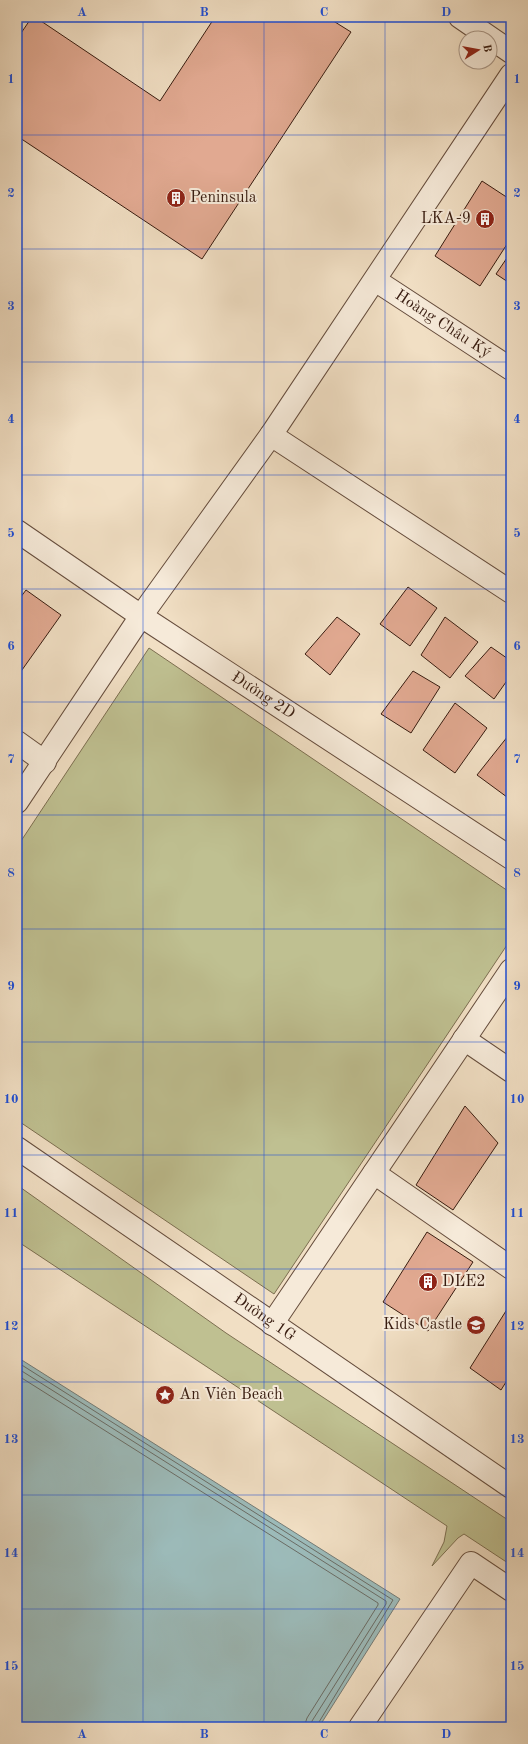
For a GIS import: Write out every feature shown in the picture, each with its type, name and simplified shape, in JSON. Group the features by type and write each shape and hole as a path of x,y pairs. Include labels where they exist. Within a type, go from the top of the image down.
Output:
{"street":[{"path":"460,17 511,52"},
{"path":"17,802 141,616 271,435 376,280 511,74"},
{"name":"Hoàng Châu Ký","path":"376,280 511,369"},
{"path":"271,435 511,592"},
{"name":"Đường 2D","path":"17,531 141,616 511,858"},
{"path":"17,742 45,762"},
{"path":"272,1324 511,970"},
{"path":"464,1039 511,1071"},
{"name":"Đường 1G","path":"17,1148 511,1487"},
{"path":"374,1173 511,1268"},
{"path":"360,1727 466,1560 511,1590"}],"green space":[{"path":"149,648 511,893 511,939 274,1294 17,1120 17,847"},
{"path":"17,1185 226,1333 511,1522 511,1565 464,1534 458,1538 432,1566 444,1542 447,1526 17,1241"}],"water":[{"path":"17,1357 400,1599 319,1727 17,1727"}],"building":[{"name":"Peninsula","path":"32,17 35,17 160,101 215,17 327,17 351,32 202,259 17,136 17,39"},
{"name":"LKA-9","path":"482,181 511,200 511,238 480,286 435,256"},
{"path":"511,252 511,284 496,274"},
{"path":"408,587 437,608 410,646 380,624"},
{"path":"26,590 61,615 17,677 17,602"},
{"path":"337,617 360,634 330,675 305,654"},
{"path":"445,617 478,642 450,678 421,655"},
{"path":"491,647 511,661 511,675 494,699 465,676"},
{"path":"413,671 440,687 411,733 381,714"},
{"path":"455,703 487,728 455,773 423,750"},
{"path":"508,736 511,738 511,800 477,775"},
{"path":"465,1106 498,1143 453,1210 416,1185"},
{"name":"DLE2","path":"427,1232 473,1262 428,1331 383,1302"},
{"path":"511,1303 511,1374 501,1390 470,1368"}],"place":[{"name":"Peninsula","path":"176,198"},
{"name":"LKA-9","path":"485,219"},
{"name":"DLE2","path":"428,1282"},
{"name":"Kids Castle","path":"476,1325"},
{"name":"An Viên Beach","path":"165,1395"}]}
